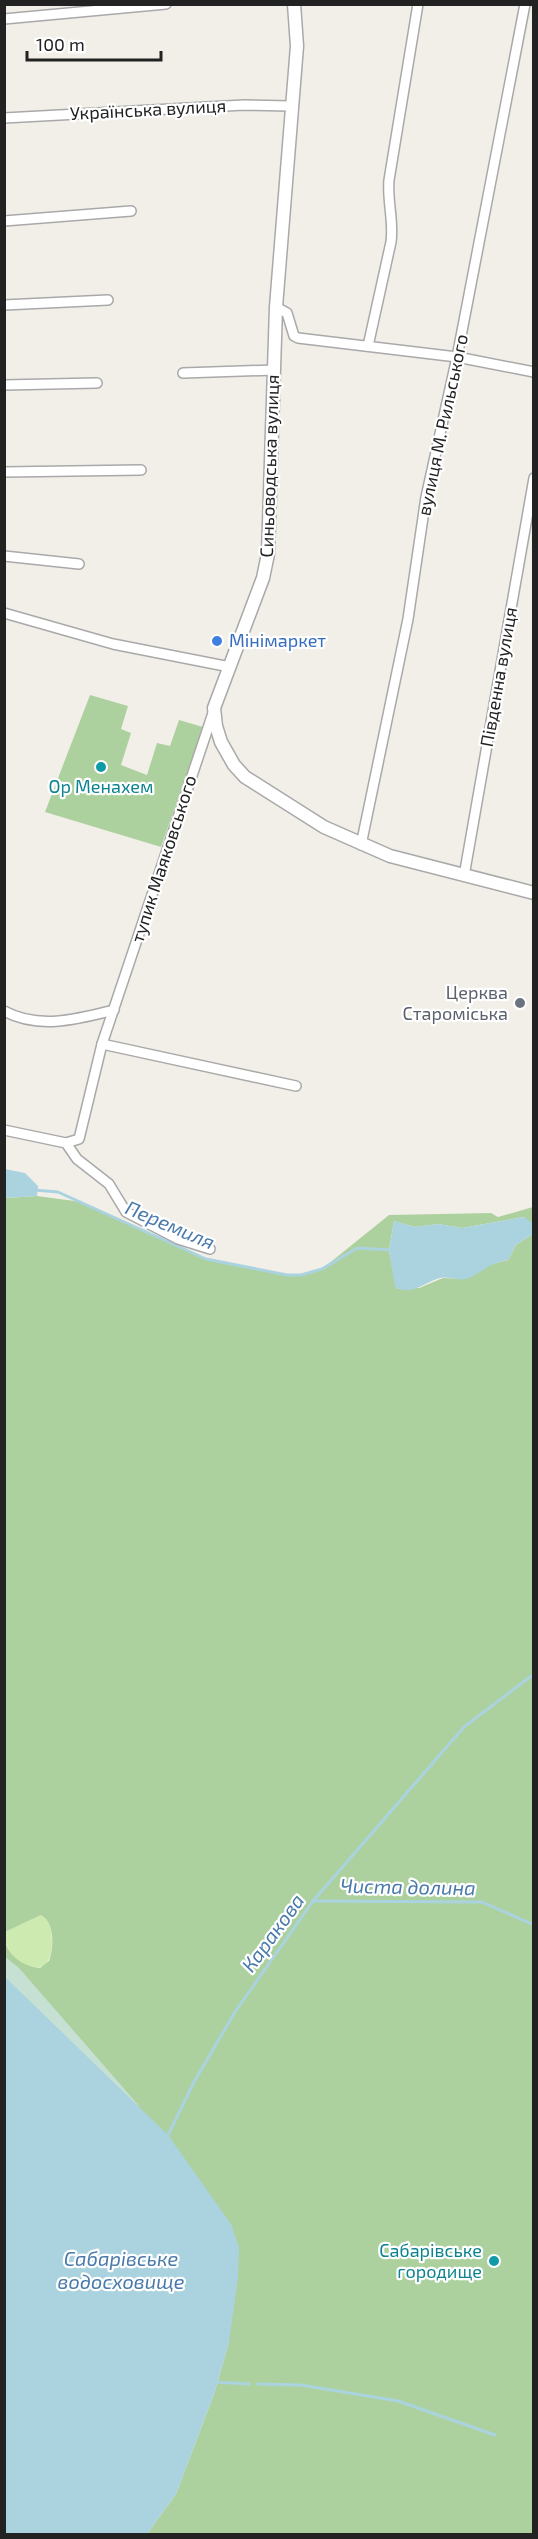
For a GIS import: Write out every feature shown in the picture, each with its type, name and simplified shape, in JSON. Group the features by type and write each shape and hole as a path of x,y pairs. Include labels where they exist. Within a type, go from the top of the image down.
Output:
{"street":[{"path":"4,19 166,4"},
{"name":"Синьоводська вулиця","path":"214,708 263,578 268,554 276,307 297,46 294,4"},
{"path":"368,346 391,242 393,228 388,193 389,180 418,4"},
{"name":"вулиця М. Рильського","path":"361,845 408,619 426,497 458,357 525,4"},
{"name":"Українська вулиця","path":"4,118 244,105 291,106"},
{"path":"4,221 131,211"},
{"path":"4,305 108,300"},
{"path":"276,307 286,314 294,336 298,338 458,357 534,372"},
{"path":"183,373 274,369"},
{"path":"4,386 97,383"},
{"path":"4,472 141,470"},
{"name":"Південна вулиця","path":"464,876 534,478"},
{"path":"4,556 79,564"},
{"path":"4,614 113,644 230,667"},
{"path":"214,708 216,726 223,748 245,777 324,827 390,856 534,893"},
{"name":"тупик Маяковського","path":"66,1143 79,1139 102,1044 214,708"},
{"path":"4,1011 29,1020 44,1022 66,1021 114,1010"},
{"path":"102,1044 296,1086"},
{"path":"4,1130 66,1143 77,1159 109,1184 126,1212 178,1239 210,1249"}],"green space":[{"path":"90,695 128,706 121,729 131,733 121,765 147,775 157,743 170,746 179,720 203,727 161,847 45,812"},
{"path":"37,1196 82,1202 206,1259 287,1275 301,1275 322,1269 389,1215 491,1213 498,1217 533,1207 533,1227 524,1217 462,1228 438,1224 415,1227 394,1221 389,1250 396,1287 398,1289 419,1288 443,1278 465,1279 488,1265 508,1260 516,1245 533,1234 533,2534 147,2534 176,2494 214,2394 229,2342 5,1977 5,1941 10,1952 29,1966 40,1968 49,1961 52,1936 49,1923 41,1915 5,1932 5,1198"},
{"path":"41,1915 49,1923 52,1944 50,1958 44,1965 36,1968 27,1966 11,1952 6,1942 5,1932"},
{"path":"4,1956 19,1968 140,2107 5,2008"}],"water":[{"path":"5,1169 25,1173 38,1186 37,1196 5,1198"},
{"path":"524,1217 532,1223 533,1234 516,1245 508,1260 491,1265 466,1279 440,1278 407,1290 395,1287 389,1250 394,1221 415,1227 438,1224 462,1228"},
{"name":"Сабарівське водосховище","path":"5,1977 168,2135 231,2224 239,2247 238,2278 229,2342 214,2394 176,2494 147,2534 5,2534"}],"waterway":[{"name":"Перемиля","path":"34,1190 58,1192 206,1259 287,1275 301,1275 322,1269 357,1248 391,1250"},
{"name":"Каракова","path":"167,2137 194,2082 235,2012 313,1901 464,1727 534,1674"},
{"name":"Чиста долина","path":"313,1901 482,1902 534,1925"},
{"path":"215,2382 249,2384"},
{"path":"258,2384 301,2385 398,2401 495,2435"}],"place":[{"name":"Мінімаркет","path":"217,641"},
{"name":"Ор Менахем","path":"101,767"},
{"name":"Церква Староміська","path":"520,1003"},
{"name":"Сабарівське городище","path":"494,2261"}]}
